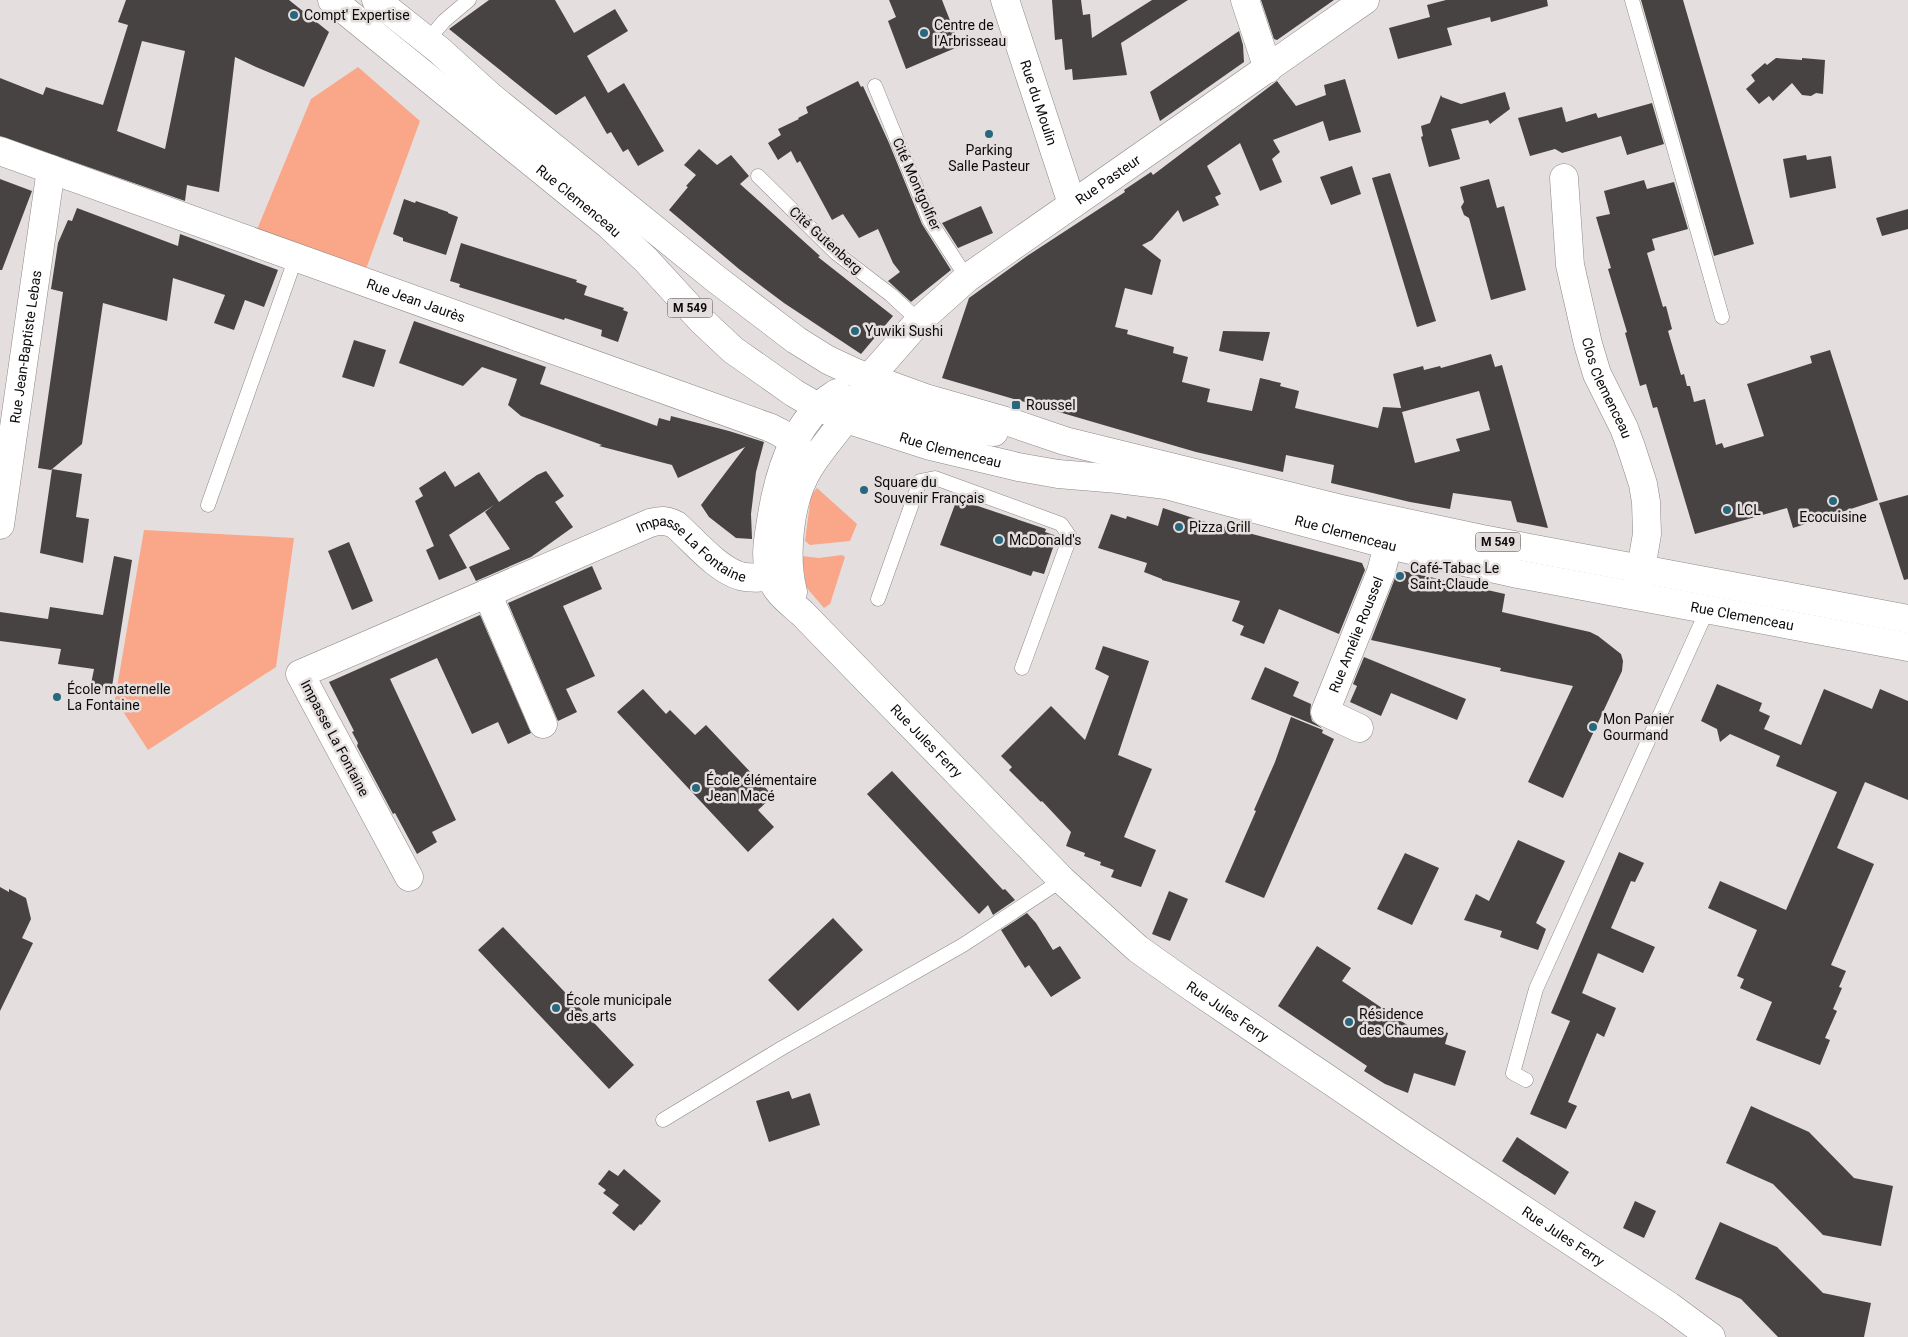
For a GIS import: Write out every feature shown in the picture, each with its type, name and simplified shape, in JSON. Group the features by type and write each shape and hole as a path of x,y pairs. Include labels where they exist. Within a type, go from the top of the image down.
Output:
{"street":[{"name":"Rue du Moulin","path":"1005,0 1072,204"},
{"path":"1245,0 1268,69"},
{"name":"Rue Pasteur","path":"858,399 919,321 967,278 1365,0"},
{"name":"Rue Clemenceau","path":"344,3 382,14 427,41 499,104 747,303 811,350 842,367 858,399 930,446 1018,467 1058,474 1166,485 1392,533"},
{"name":"Rue Clemenceau","path":"382,14 646,260 702,321 733,350 781,385 818,407"},
{"name":"Rue Jean Jaurès","path":"0,151 771,428 794,442"},
{"name":"Rue Jean-Baptiste Lebas","path":"0,525 52,169"},
{"name":"Clos Clemenceau","path":"1564,178 1570,265 1588,344 1597,374 1624,428 1643,484 1648,517 1639,583"},
{"path":"818,407 838,399 858,399"},
{"name":"Rue Clemenceau","path":"858,399 960,428 1065,441 1260,490 1518,574 1639,583 1716,584 1908,619"},
{"path":"780,575 790,547 797,495 803,479 858,399"},
{"name":"Rue Jules Ferry","path":"818,407 794,442 780,477 774,505 767,546 780,575 781,594 803,614 1062,880 1138,949 1418,1140 1612,1267 1711,1337"},
{"path":"794,442 803,454 803,479"},
{"name":"Impasse La Fontaine","path":"409,877 300,674 650,523 659,521 669,522 676,526 721,566 731,572 742,576 780,575"},
{"name":"Rue Amélie Roussel","path":"1359,728 1325,712 1381,572 1392,533"},
{"name":"Rue Clemenceau","path":"1639,583 1708,609 1908,647"},
{"path":"487,593 543,724"}],"lane":[{"path":"427,41 444,21 469,0"},
{"path":"1632,0 1722,317"},
{"name":"Cité Montgolfier","path":"875,86 930,221 967,278"},
{"name":"Cité Gutenberg","path":"758,176 836,253 891,295 919,321"},
{"path":"208,505 296,257"},
{"path":"878,599 920,482 935,478 1061,524 1070,537 1022,668"},
{"path":"1526,1080 1513,1073 1536,989 1708,609 1716,584"},
{"path":"663,1120 782,1048 963,945 1062,880"}],"shaded area":[{"path":"358,67 420,121 366,269 256,232 311,99"},
{"path":"817,488 857,524 850,541 810,545 805,541 811,495"},
{"path":"144,530 294,538 276,667 148,750 115,699"},
{"path":"842,555 845,557 830,604 824,608 806,587 802,556 819,558"}],"building":[{"path":"126,0 289,0 329,32 304,87 235,57 219,192 187,185 185,201 0,136 0,78 43,95 46,87 103,105 128,25 118,22","holes":["142,41 185,51 165,149 117,131"]},
{"path":"489,0 555,0 574,33 615,9 628,31 587,56 608,93 624,83 664,151 638,166 628,149 623,152 611,132 607,134 585,96 556,115 449,29"},
{"name":"Centre de l'Arbrisseau","path":"889,0 942,0 960,46 906,69 888,21 896,17"},
{"path":"1052,0 1081,0 1083,15 1090,14 1092,38 1152,0 1188,0 1121,43 1127,75 1073,80 1072,69 1065,70 1062,39 1055,40"},
{"path":"1261,0 1334,0 1277,40 1274,39"},
{"path":"1446,0 1547,0 1548,6 1491,22 1490,17 1447,28 1452,45 1398,59 1389,28 1430,17 1427,5"},
{"path":"1641,0 1683,0 1754,244 1714,256"},
{"path":"1239,31 1243,45 1244,62 1160,121 1150,92"},
{"path":"1776,58 1825,60 1823,94 1802,95 1792,83 1773,101 1769,96 1759,104 1746,89 1755,81 1751,75 1765,63 1767,65"},
{"path":"1345,79 1361,132 1329,141 1323,121 1273,140 1280,152 1272,159 1282,182 1260,191 1240,143 1207,166 1221,194 1215,197 1219,205 1183,222 1178,210 1152,240 1142,245 1161,260 1152,295 1125,288 1115,327 1128,330 1127,334 1174,347 1173,353 1188,357 1182,382 1210,389 1207,402 1252,411 1260,378 1281,383 1280,386 1299,391 1295,408 1378,428 1383,407 1401,408 1402,411 1393,374 1423,366 1424,370 1440,366 1441,368 1491,354 1495,367 1502,365 1548,528 1517,522 1511,501 1453,493 1450,509 1410,502 1331,483 1334,465 1286,455 1283,472 1196,452 942,378 969,298 1027,256 1125,192 1124,190 1151,172 1153,175 1277,81 1296,106 1326,95 1324,85","holes":["1479,391 1490,430 1456,439 1460,451 1415,463 1402,412"]},
{"path":"858,81 861,87 863,86 889,143 922,224 951,270 911,302 888,281 900,272 893,263 878,229 859,238 843,214 832,220 800,161 797,163 791,151 778,160 768,143 781,135 778,129 808,113 806,107"},
{"path":"1505,92 1510,109 1490,124 1488,120 1451,129 1460,159 1429,167 1421,137 1423,136 1421,126 1430,123 1441,95 1461,104"},
{"path":"1652,103 1664,144 1627,155 1621,136 1562,153 1555,149 1530,156 1518,118 1562,107 1566,122 1596,113 1598,118"},
{"path":"699,149 717,165 731,155 749,176 740,184 820,256 818,257 893,316 861,354 784,303 739,269 669,210 696,175 684,165"},
{"path":"1806,155 1807,160 1831,156 1836,188 1790,198 1783,159"},
{"path":"1352,166 1361,194 1331,205 1320,177"},
{"path":"1390,173 1436,321 1417,327 1372,178"},
{"path":"0,179 32,191 2,270 0,270"},
{"path":"1489,179 1497,208 1504,206 1526,290 1491,300 1469,218 1464,215 1461,207 1464,202 1460,187"},
{"path":"1644,180 1647,189 1674,182 1688,229 1652,239 1655,250 1647,253 1663,307 1666,306 1672,329 1668,331 1681,375 1684,374 1687,386 1690,386 1694,402 1705,399 1716,445 1722,443 1724,448 1764,436 1747,384 1812,363 1810,356 1830,350 1878,500 1793,528 1787,508 1695,534 1657,407 1653,408 1646,384 1640,386 1625,333 1627,332 1608,269 1611,268 1596,217 1610,214 1604,191"},
{"path":"404,199 415,203 416,201 458,217 446,255 403,241 403,238 393,234"},
{"path":"981,206 993,233 958,248 942,223"},
{"path":"77,208 178,246 180,234 278,270 264,307 245,300 234,330 214,323 225,295 173,278 167,321 103,303 82,444 51,470 38,468 63,292 51,289 58,243 68,220 72,221"},
{"path":"1908,209 1908,229 1882,236 1876,218"},
{"path":"461,243 577,280 576,282 587,286 584,295 624,308 623,310 628,312 618,342 601,336 602,330 459,287 460,284 450,281"},
{"path":"414,321 546,367 540,384 657,426 659,418 670,421 671,416 764,442 756,472 751,514 752,539 736,538 709,517 701,505 745,447 678,478 672,465 599,446 602,445 521,416 508,405 517,379 482,367 463,386 399,363"},
{"path":"1223,331 1270,332 1263,361 1219,351"},
{"path":"354,340 386,350 374,387 342,377"},
{"path":"52,469 82,474 76,517 89,519 83,563 40,553"},
{"path":"445,471 455,487 479,472 499,502 537,475 546,471 564,496 555,502 573,527 531,557 476,581 469,567 510,549 485,512 494,505 449,535 467,568 439,580 426,550 434,546 415,501 423,496 419,488"},
{"path":"1908,495 1908,579 1904,580 1879,503"},
{"name":"McDonald's","path":"957,499 1046,529 1045,532 1057,536 1044,574 1033,571 1031,576 940,545"},
{"path":"1163,508 1199,520 1362,563 1365,570 1339,634 1279,609 1264,644 1240,635 1244,626 1232,621 1240,601 1162,580 1144,572 1147,563 1098,548 1111,514 1126,519 1127,516 1158,526"},
{"path":"349,542 373,601 352,610 328,551"},
{"path":"114,556 132,560 111,693 90,689 94,669 58,664 61,649 0,641 0,612 48,619 50,607 103,615"},
{"path":"592,566 602,589 563,606 595,676 566,689 577,712 558,721 508,603"},
{"path":"1403,571 1505,594 1502,612 1590,632 1621,654 1623,661 1622,671 1563,798 1528,782 1573,686 1500,671 1501,668 1371,640 1397,573"},
{"path":"480,615 531,733 508,744 498,722 472,734 437,658 390,679 456,820 432,832 437,842 417,854 395,813 393,814 357,746 358,743 352,732 354,731 329,682"},
{"path":"1103,646 1149,661 1118,755 1152,769 1124,837 1156,850 1141,887 1111,877 1114,870 1100,865 1101,862 1084,856 1085,853 1066,846 1071,832 1009,770 1012,767 1001,756 1051,706 1085,740 1109,676 1095,669"},
{"path":"1364,657 1466,699 1457,720 1391,693 1381,716 1350,702 1357,686 1353,684"},
{"path":"1265,667 1299,682 1293,696 1311,704 1310,713 1312,721 1322,728 1251,699"},
{"path":"1717,684 1762,703 1759,711 1770,716 1764,729 1801,745 1824,689 1872,709 1880,689 1908,701 1908,800 1865,782 1837,848 1874,864 1831,965 1846,971 1839,987 1842,988 1833,1009 1837,1011 1825,1038 1830,1040 1820,1065 1756,1040 1772,1002 1740,988 1744,979 1737,976 1757,930 1708,908 1720,881 1786,910 1837,792 1776,766 1780,756 1730,734 1720,742 1717,729 1701,721"},
{"path":"643,689 666,714 670,710 695,735 706,725 773,796 758,810 774,827 748,852 617,712"},
{"path":"1291,717 1323,730 1322,733 1334,739 1264,898 1225,882 1256,811 1254,810 1275,762"},
{"path":"892,771 1003,890 1005,889 1015,900 993,915 988,905 979,914 867,794"},
{"path":"1518,840 1565,861 1536,923 1546,929 1538,950 1500,937 1502,931 1464,920 1476,894 1489,901"},
{"path":"1619,852 1644,863 1635,882 1631,881 1611,928 1655,947 1643,973 1598,953 1582,993 1616,1008 1604,1037 1597,1033 1568,1102 1577,1106 1566,1129 1530,1114 1570,1021 1551,1013"},
{"path":"1405,853 1439,868 1412,925 1377,909"},
{"path":"0,887 9,892 9,889 26,898 31,919 22,938 33,943 0,1011"},
{"path":"1169,891 1188,899 1170,941 1152,934"},
{"path":"1027,913 1036,923 1053,950 1060,946 1081,978 1051,997 1029,965 1025,968 1001,930"},
{"path":"833,918 863,950 798,1011 768,980"},
{"name":"École municipale des arts","path":"503,927 634,1065 609,1089 478,950"},
{"name":"Résidence des Chaumes","path":"1317,946 1351,968 1342,981 1425,1037 1428,1027 1448,1033 1445,1044 1466,1051 1455,1086 1414,1073 1408,1093 1385,1084 1364,1071 1367,1066 1278,1006"},
{"path":"789,1091 792,1099 810,1093 820,1125 769,1142 756,1101"},
{"path":"1751,1106 1809,1132 1854,1178 1893,1186 1881,1246 1823,1235 1773,1184 1726,1163"},
{"path":"1517,1137 1569,1172 1555,1195 1502,1161"},
{"path":"624,1169 661,1201 634,1231 612,1213 619,1205 603,1193 606,1190 598,1184 609,1170 618,1176"},
{"path":"1635,1201 1656,1211 1644,1238 1623,1228"},
{"path":"1720,1222 1777,1247 1823,1293 1871,1303 1864,1337 1778,1337 1741,1299 1695,1279"}],"place":[{"name":"Compt' Expertise","path":"294,15"},
{"name":"Centre de l'Arbrisseau","path":"924,33"},
{"name":"Parking Salle Pasteur","path":"989,134"},
{"name":"Yuwiki Sushi","path":"855,331"},
{"name":"Roussel","path":"1016,405"},
{"name":"Square du Souvenir Français","path":"864,490"},
{"name":"Ecocuisine","path":"1833,501"},
{"name":"LCL","path":"1727,510"},
{"name":"Pizza Grill","path":"1179,527"},
{"name":"McDonald's","path":"999,540"},
{"name":"Café-Tabac Le Saint-Claude","path":"1400,576"},
{"name":"École maternelle La Fontaine","path":"57,697"},
{"name":"Mon Panier Gourmand","path":"1593,727"},
{"name":"École élémentaire Jean Macé","path":"696,788"},
{"name":"École municipale des arts","path":"556,1008"},
{"name":"Résidence des Chaumes","path":"1349,1022"}]}
